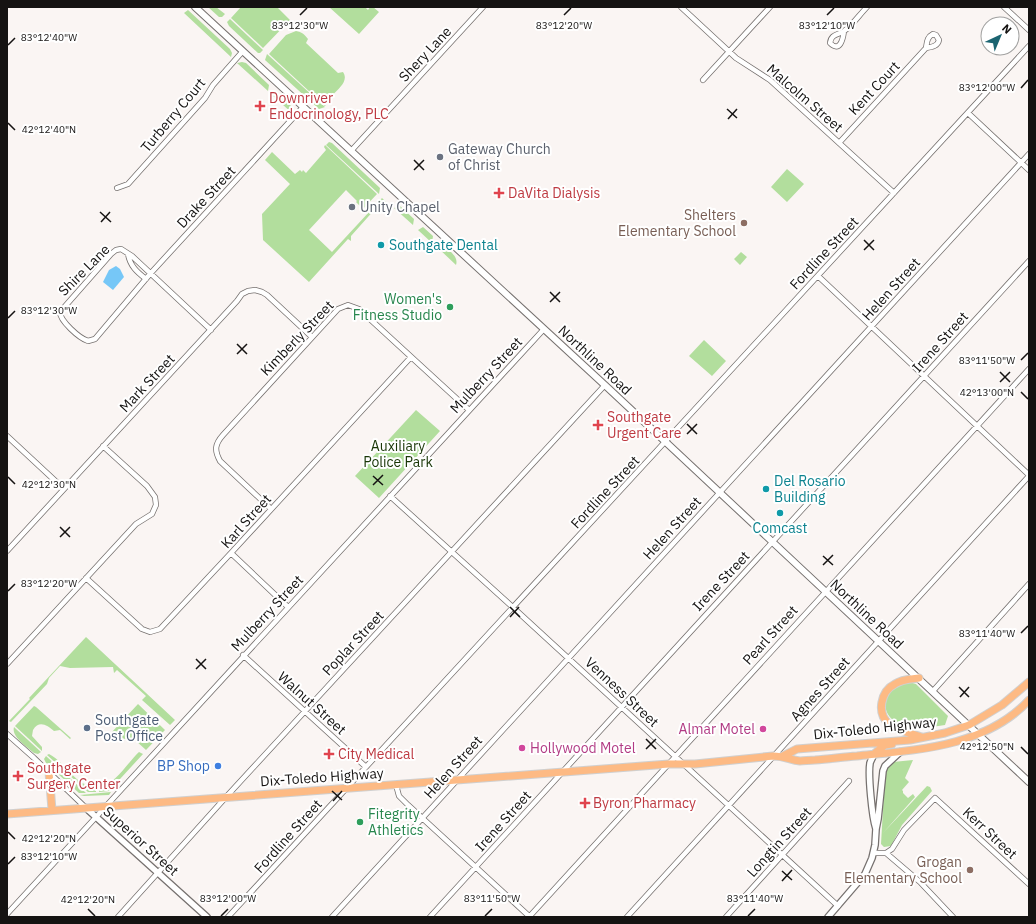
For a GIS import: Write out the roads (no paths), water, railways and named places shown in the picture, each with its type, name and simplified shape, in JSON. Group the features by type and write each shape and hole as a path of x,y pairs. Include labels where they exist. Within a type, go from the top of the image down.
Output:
{"main road":[{"name":"Northline Road","path":"195,7 544,328 1029,782"},
{"path":"919,678 904,680 890,686 883,697 882,708 885,718 890,724 924,738"},
{"name":"Dix-Toledo Highway","path":"783,756 798,749 910,740 945,733 968,725 1002,705 1029,682"},
{"name":"Dix-Toledo Highway","path":"7,814 773,756 783,756 799,761 900,752 959,741 978,734 1008,718 1029,700"},
{"path":"874,754 885,745 910,740"},
{"path":"49,772 52,810"}],"street":[{"name":"Shery Lane","path":"351,150 483,7"},
{"name":"Malcolm Street","path":"681,7 729,52 770,80 894,194"},
{"path":"702,80 770,7"},
{"path":"844,31 866,7"},
{"path":"1004,7 1029,30"},
{"name":"Fordline Street","path":"228,917 1029,46"},
{"name":"Kent Court","path":"839,143 926,48"},
{"name":"Turberry Court","path":"117,188 128,184 205,98 213,85 243,51"},
{"name":"Drake Street","path":"126,302 304,106"},
{"path":"968,113 1029,170"},
{"name":"Helen Street","path":"332,917 1029,154"},
{"name":"Shire Lane","path":"126,302 92,341 83,339 63,321 60,314 63,307 114,251 121,249 150,274"},
{"name":"Shire Lane","path":"128,254 129,261 134,269 146,279"},
{"name":"Irene Street","path":"430,917 1029,261"},
{"path":"150,274 211,330"},
{"path":"818,276 1029,475"},
{"name":"Mark Street","path":"7,551 211,330 242,294 255,290 267,295 312,337"},
{"name":"Kimberly Street","path":"272,509 220,461 216,454 217,443 338,309 344,306 351,306 359,309 469,410"},
{"name":"Mulberry Street","path":"7,914 104,806 544,328"},
{"name":"Karl Street","path":"86,578 142,629 153,631 162,627 411,357"},
{"name":"Pearl Street","path":"529,917 1029,369"},
{"name":"Poplar Street","path":"118,917 226,797 306,712 605,385"},
{"path":"7,436 64,489"},
{"path":"7,664 136,524 152,514 156,504 155,497 151,490 103,446"},
{"name":"Agnes Street","path":"627,917 1029,475"},
{"name":"Venness Street","path":"390,496 569,658 838,906"},
{"path":"231,553 288,606"},
{"path":"933,691 1029,584"},
{"name":"Walnut Street","path":"243,655 366,767"},
{"name":"Superior Street","path":"7,734 86,808 207,917"},
{"path":"828,917 864,874 875,845 882,771 885,766 900,752"},
{"path":"874,754 870,764 870,778 876,829"},
{"name":"Longtin Street","path":"726,917 849,781"},
{"path":"396,785 399,796 529,917"},
{"name":"Kerr Street","path":"886,853 892,849 904,830 935,798 1029,884"},
{"path":"873,853 886,853 920,882 953,917"}],"water":[{"path":"116,266 120,269 124,277 113,290 103,282 109,270"}],"place":[{"name":"Downriver Endocrinology, PLC","path":"260,106"},
{"name":"Gateway Church of Christ","path":"440,157"},
{"name":"DaVita Dialysis","path":"499,193"},
{"name":"Unity Chapel","path":"352,207"},
{"name":"Shelters Elementary School","path":"744,223"},
{"name":"Southgate Dental","path":"381,245"},
{"name":"Women's Fitness Studio","path":"450,307"},
{"name":"Southgate Urgent Care","path":"598,425"},
{"name":"Del Rosario Building","path":"766,489"},
{"name":"Comcast","path":"780,513"},
{"name":"Southgate Post Office","path":"87,728"},
{"name":"Almar Motel","path":"763,729"},
{"name":"Hollywood Motel","path":"522,748"},
{"name":"City Medical","path":"329,754"},
{"name":"BP Shop","path":"218,766"},
{"name":"Southgate Surgery Center","path":"18,776"},
{"name":"Byron Pharmacy","path":"585,803"},
{"name":"Fitegrity Athletics","path":"360,822"},
{"name":"Grogan Elementary School","path":"970,870"}],"park label":[{"name":"Auxiliary Police Park","path":"398,454"}]}
